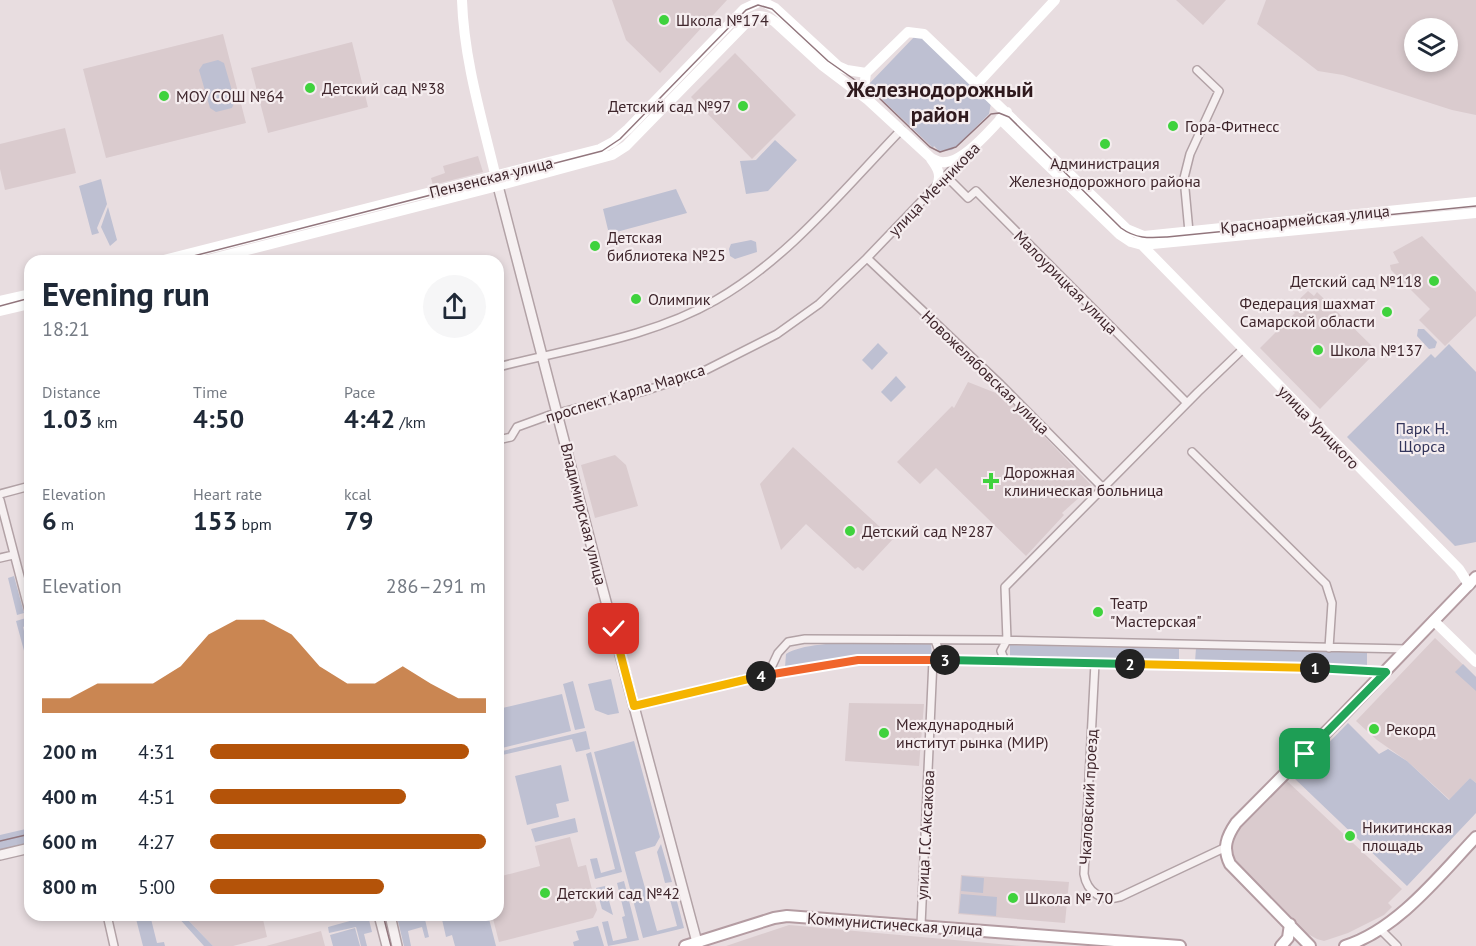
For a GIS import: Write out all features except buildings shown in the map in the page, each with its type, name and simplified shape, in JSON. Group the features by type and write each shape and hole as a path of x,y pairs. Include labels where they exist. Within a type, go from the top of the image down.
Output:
{"main road":[{"name":"Владимирская улица","path":"462,0 467,52 497,181"},
{"path":"977,84 1055,0"},
{"name":"Пензенская улица","path":"226,255 497,181 600,149 613,142 744,9 755,2 768,1"},
{"path":"866,73 838,66 768,1 759,16 768,17 775,22 823,66 868,100 931,158 940,177 937,185"},
{"name":"Пензенская улица","path":"183,255 338,217 586,163 621,150 752,18 759,16"},
{"path":"868,100 864,88 866,73 904,34 915,31 927,36 977,84 1002,117 1144,246 1166,271"},
{"path":"931,158 945,162 955,160 1002,117"},
{"name":"Красноармейская улица","path":"1129,233 1145,236 1189,232 1476,201"},
{"name":"Красноармейская улица","path":"1144,246 1476,213"},
{"path":"1129,233 1166,271"},
{"name":"улица Урицкого","path":"1166,271 1472,581"},
{"path":"0,301 24,295"},
{"path":"0,311 24,305"},
{"path":"1310,946 1234,870 1227,859 1224,848 1230,832 1236,823 1386,672 1472,581"},
{"path":"1434,621 1476,662"},
{"path":"1345,946 1381,930 1403,912 1476,837"},
{"name":"Коммунистическая улица","path":"685,946 787,916 921,925 1049,941 1180,946"},
{"path":"1281,946 1288,938 1290,924"}],"street":[{"path":"1189,232 1184,178 1188,162 1219,91 1197,70"},
{"name":"улица Мечникова","path":"867,258 1002,117"},
{"path":"504,365 638,333 716,300 783,251 900,130"},
{"name":"Малоурицкая улица","path":"946,176 968,198 975,191 1187,403"},
{"name":"Владимирская улица","path":"497,181 697,944"},
{"name":"проспект Карла Маркса","path":"504,439 511,437 517,427 550,415 700,373 756,346 819,304 867,258"},
{"name":"Новожелябовская улица","path":"867,258 1000,384 1103,488"},
{"path":"1005,661 1001,651 1007,640 1005,587 1243,349"},
{"path":"1192,452 1326,584 1332,603 1329,648"},
{"path":"0,494 24,488"},
{"path":"0,500 24,594"},
{"path":"0,558 13,555"},
{"path":"757,676 771,668 778,652 788,642 805,639 1007,640 1407,650"},
{"name":"улица Г.С.Аксакова","path":"921,925 933,660 939,651 935,640"},
{"path":"634,706 757,676 858,660 1327,668 1386,672"},
{"name":"Чкаловский проезд","path":"1095,663 1084,874 1087,885 1092,891 1106,898 1120,897 1224,848"},
{"path":"0,855 24,849"},
{"path":"108,921 114,946"},
{"path":"381,921 387,946"},
{"path":"391,921 397,946"},
{"path":"1381,930 1396,946"}],"shaded area":[{"name":"Школа №174","path":"612,0 727,0 660,73 626,40"},
{"path":"1176,0 1226,0 1203,25"},
{"path":"1266,0 1476,0 1476,115 1452,110 1343,75 1318,71 1257,24"},
{"name":"МОУ СОШ №64","path":"223,34 246,123 106,158 83,69"},
{"name":"Детский сад №38","path":"352,42 368,107 268,133 251,68"},
{"name":"Детский сад №97","path":"735,53 796,115 752,159 691,97"},
{"path":"65,128 76,173 5,190 0,169 0,144"},
{"path":"478,156 483,172 433,185 431,178 445,173 443,166"},
{"name":"Детский сад №118","path":"1422,236 1476,292 1476,316 1445,346 1419,320 1430,309 1391,270 1390,265 1399,263 1393,252"},
{"name":"Школа №137","path":"1308,291 1314,296 1317,292 1377,351 1320,409 1260,348 1295,313 1290,308"},
{"name":"Дорожная клиническая больница","path":"968,382 1006,397 1092,486 1062,513 1064,515 1026,556 936,468 920,484 897,462 952,406 954,408"},
{"path":"793,447 893,539 863,571 858,567 855,569 806,524 781,550 760,484"},
{"path":"615,455 626,465 638,506 595,518 581,465"},
{"path":"1435,638 1476,677 1476,783 1470,778 1450,800 1407,761 1377,740 1356,721"},
{"name":"Международный институт рынка (МИР)","path":"849,703 924,704 919,766 845,761"},
{"path":"1287,781 1402,889 1388,903 1392,907 1384,915 1348,933 1324,941 1317,939 1306,933 1233,861 1230,850 1233,838"},
{"name":"Детский сад №42","path":"570,837 578,867 586,865 597,910 593,918 499,942 494,921 504,921 504,875 540,866 535,846"},
{"name":"Школа № 70","path":"961,875 1069,882 1065,923 958,914"},
{"path":"189,921 263,921 267,937 233,946 213,946"},
{"path":"789,925 1022,946 726,946"},
{"path":"321,931 325,946 266,946"}],"green space":[{"path":"915,36 921,37 991,103 989,114 952,150 939,151 934,146 933,148 873,91 869,84"},
{"path":"218,60 224,63 235,101 232,108 216,112 210,108 199,70 203,64"},
{"path":"775,140 797,160 768,191 746,194 740,161 756,160"},
{"path":"101,179 107,204 97,228 99,233 92,235 79,186"},
{"path":"676,189 687,213 609,234 603,209"},
{"path":"108,207 117,240 110,246 101,227"},
{"path":"751,240 756,242 757,252 735,259 730,256 731,244"},
{"path":"1418,329 1424,329 1437,342 1435,348 1429,349 1417,336"},
{"path":"878,343 888,353 872,370 862,360"},
{"name":"Парк Н. Щорса","path":"1449,344 1476,372 1476,542 1455,546 1347,437 1431,354 1435,358"},
{"path":"896,376 906,387 891,402 881,392"},
{"path":"14,576 24,613 17,615 8,578"},
{"path":"24,619 24,651 16,621"},
{"path":"856,642 931,643 932,656 852,657 787,669 785,667 786,654 815,645"},
{"path":"1010,645 1179,649 1179,662 1010,657"},
{"path":"1196,648 1367,651 1367,665 1195,662"},
{"path":"1463,664 1476,677 1476,691 1455,672"},
{"path":"611,679 619,713 608,715 595,710 588,684"},
{"path":"573,681 585,728 575,730 563,684"},
{"path":"562,694 571,731 504,748 504,708"},
{"name":"Никитинская площадь","path":"1348,723 1379,754 1388,749 1407,761 1449,800 1470,778 1476,783 1476,813 1407,886 1294,778"},
{"path":"586,731 590,749 576,752 572,739 504,755 504,751"},
{"path":"634,741 660,837 655,846 635,852 657,931 677,926 668,892 674,890 684,928 643,938 594,752"},
{"path":"591,752 622,872 595,879 590,859 597,858 601,873 615,869 586,754"},
{"path":"561,765 569,801 556,804 559,817 527,825 515,776"},
{"path":"575,818 578,832 535,842 531,829"},
{"path":"24,829 24,845 0,851 0,835"},
{"path":"661,844 672,882 665,883 657,852"},
{"path":"962,876 984,878 983,893 961,891"},
{"path":"624,881 639,940 608,946 602,922 608,921 613,941 627,938 622,917 625,916 617,883"},
{"path":"605,886 613,915 602,909 596,888"},
{"path":"961,894 997,897 996,916 959,913"},
{"path":"137,921 152,921 157,943 164,942 165,946 143,946"},
{"path":"181,921 189,921 213,946 204,946"},
{"path":"350,921 369,921 372,932 364,934 367,946 361,946 356,927 329,933 328,927"},
{"path":"398,921 425,921 429,937 425,938 422,927 408,931 411,946 404,946"},
{"path":"442,921 490,921 496,946 455,946 452,935 446,937"},
{"path":"598,926 604,946 574,946 573,942 579,940 576,931"},
{"path":"355,928 360,946 333,946 330,935"}],"tram line":[{"path":"197,255 602,151 620,139 746,10 758,5 772,9 828,61 875,94 930,147 940,152 956,147 991,114 999,113 1009,117 1121,228 1137,236 1167,237 1476,206"},
{"path":"0,306 24,300"},
{"path":"0,841 24,835"},
{"path":"385,921 391,946"}],"place":[{"name":"Школа №174","path":"664,20"},
{"name":"Детский сад №38","path":"310,88"},
{"name":"МОУ СОШ №64","path":"164,96"},
{"name":"Детский сад №97","path":"743,106"},
{"name":"Гора-Фитнесс","path":"1173,126"},
{"name":"Администрация Железнодорожного района","path":"1105,144"},
{"name":"Детская библиотека №25","path":"595,246"},
{"name":"Детский сад №118","path":"1434,281"},
{"name":"Олимпик","path":"636,299"},
{"name":"Федерация шахмат Самарской области","path":"1387,312"},
{"name":"Школа №137","path":"1318,350"},
{"name":"Дорожная клиническая больница","path":"991,481"},
{"name":"Детский сад №287","path":"850,531"},
{"name":"Театр \"Мастерская\"","path":"1098,612"},
{"name":"Рекорд","path":"1374,729"},
{"name":"Международный институт рынка (МИР)","path":"884,733"},
{"name":"Никитинская площадь","path":"1350,836"},
{"name":"Детский сад №42","path":"545,893"},
{"name":"Школа № 70","path":"1013,898"}],"district":[{"name":"Железнодорожный район","path":"940,102"}],"route":[{"path":"614,629 634,706 757,676 858,660 1327,668 1386,672 1305,754"}]}
